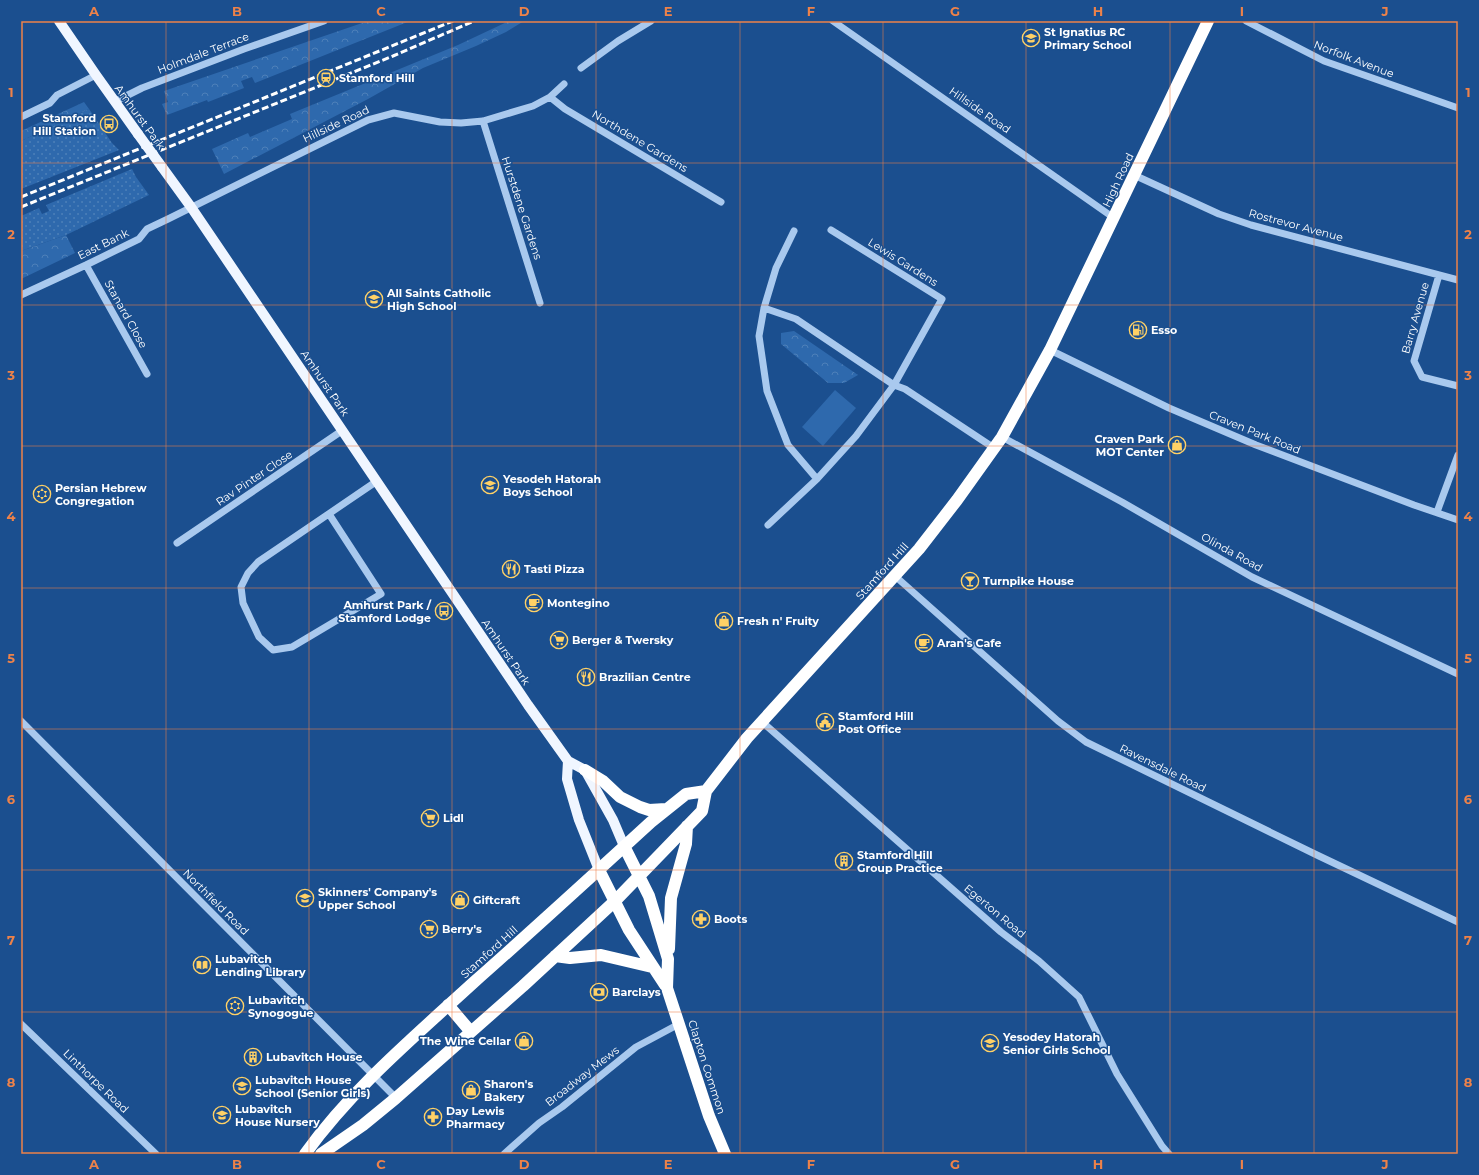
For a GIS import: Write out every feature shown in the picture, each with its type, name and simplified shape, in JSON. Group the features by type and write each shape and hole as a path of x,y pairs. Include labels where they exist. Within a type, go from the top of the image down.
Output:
{"highway":[{"name":"High Road","path":"1050,350 1208,21"},
{"name":"Stamford Hill","path":"321,1154 363,1125 471,1032 615,901 702,811 706,790 761,721 895,576 940,524 1002,437 1050,350"},
{"path":"585,770 603,781 620,796 640,807 649,810 666,810"},
{"name":"Stamford Hill","path":"305,1154 344,1105 373,1075 624,846 686,794 706,790"},
{"path":"668,959 670,898 686,844 688,826"},
{"name":"Clapton Common","path":"624,846 640,875 649,896 668,959 667,988"},
{"name":"Clapton Common","path":"599,870 629,930 667,988 709,1116 725,1154"},
{"path":"555,956 570,958 601,955 652,967"},
{"path":"448,1006 471,1032"}],"main road":[{"name":"Amhurst Park","path":"59,21 114,102 191,207 343,430 492,654 568,761 585,770"},
{"path":"568,761 566,779 579,820 599,870"},
{"path":"585,770 613,820 624,846"}],"street":[{"name":"Holmdale Terrace","path":"114,102 142,88 244,49 324,21"},
{"path":"582,68 618,41 651,21"},
{"name":"Hillside Road","path":"833,21 1114,218"},
{"name":"Norfolk Avenue","path":"1246,21 1324,61 1458,108"},
{"path":"21,117 50,103 57,95 96,75"},
{"name":"Hillside Road","path":"191,207 368,120 394,113 440,122 461,123 483,121 533,106 550,97 564,84"},
{"name":"Northdene Gardens","path":"550,97 565,109 721,202"},
{"name":"Hurstdene Gardens","path":"483,121 540,303"},
{"name":"Rostrevor Avenue","path":"1134,175 1219,214 1251,225 1458,280"},
{"name":"East Bank","path":"21,295 139,239 147,229 191,207"},
{"name":"Lewis Gardens","path":"768,525 817,479 856,436 894,385 942,299 831,230"},
{"path":"794,231 776,268 764,308 759,336 767,391 788,445 817,479"},
{"name":"Stanard Close","path":"86,265 147,374"},
{"name":"Barry Avenue","path":"1439,275 1414,360 1422,377 1458,386"},
{"path":"764,308 796,319 894,385 905,389 994,448"},
{"name":"Craven Park Road","path":"1050,350 1169,408 1256,445 1414,505 1458,520"},
{"name":"Rav Pinter Close","path":"178,543 343,430"},
{"name":"Olinda Road","path":"1002,437 1122,502 1252,576 1458,674"},
{"path":"1437,512 1458,455"},
{"path":"329,514 381,594 292,647 272,650 259,637 243,603 241,588 248,573 258,562 377,481"},
{"name":"Ravensdale Road","path":"895,576 1058,721 1086,742 1458,922"},
{"name":"Northfield Road","path":"21,721 396,1098"},
{"name":"Egerton Road","path":"761,721 1001,932 1039,960 1079,997 1117,1074 1162,1146 1169,1154"},
{"name":"Linthorpe Road","path":"21,1024 156,1154"},
{"name":"Broadway Mews","path":"504,1154 539,1123 562,1107 636,1047 679,1024"}],"green space":[{"path":"368,21 410,21 255,83 252,77 241,81 244,88 208,102 207,100 167,115 162,104 168,102 164,91"},
{"path":"509,21 524,21 506,32 476,46 423,68 368,99 224,174 212,149 248,133 250,137 292,119 290,114 458,45"},
{"path":"84,102 89,109 21,141 21,131"},
{"path":"89,109 112,143 119,150 21,189 21,141"},
{"path":"132,169 149,195 66,235 21,251 21,216 39,208 42,214 49,211 46,205"},
{"path":"66,235 75,253 21,279 21,251"},
{"path":"794,331 858,375 844,383 828,383 781,344 781,333"},
{"path":"835,390 856,408 823,446 802,427"}],"railway":[{"path":"21,197 453,21"},
{"path":"21,207 393,56 474,21"}],"place":[{"name":"St Ignatius RC Primary School","path":"1031,38"},
{"name":"Stamford Hill","path":"326,78"},
{"name":"Stamford Hill Station","path":"109,124"},
{"name":"All Saints Catholic High School","path":"374,299"},
{"name":"Esso","path":"1138,330"},
{"name":"Craven Park MOT Center","path":"1177,445"},
{"name":"Yesodeh Hatorah Boys School","path":"490,485"},
{"name":"Persian Hebrew Congregation","path":"42,494"},
{"name":"Tasti Pizza","path":"511,569"},
{"name":"Turnpike House","path":"970,581"},
{"name":"Montegino","path":"534,603"},
{"name":"Amhurst Park / Stamford Lodge","path":"444,611"},
{"name":"Fresh n' Fruity","path":"724,621"},
{"name":"Berger & Twersky","path":"559,640"},
{"name":"Aran's Cafe","path":"924,643"},
{"name":"Brazilian Centre","path":"586,677"},
{"name":"Stamford Hill Post Office","path":"825,722"},
{"name":"Lidl","path":"430,818"},
{"name":"Stamford Hill Group Practice","path":"844,861"},
{"name":"Skinners' Company's Upper School","path":"305,898"},
{"name":"Giftcraft","path":"460,900"},
{"name":"Boots","path":"701,919"},
{"name":"Berry's","path":"429,929"},
{"name":"Lubavitch Lending Library","path":"202,965"},
{"name":"Barclays","path":"599,992"},
{"name":"Lubavitch Synogogue","path":"235,1006"},
{"name":"The Wine Cellar","path":"524,1041"},
{"name":"Yesodey Hatorah Senior Girls School","path":"990,1043"},
{"name":"Lubavitch House","path":"253,1057"},
{"name":"Lubavitch House School (Senior Girls)","path":"242,1086"},
{"name":"Sharon's Bakery","path":"471,1090"},
{"name":"Lubavitch House Nursery","path":"222,1115"},
{"name":"Day Lewis Pharmacy","path":"433,1117"}]}
